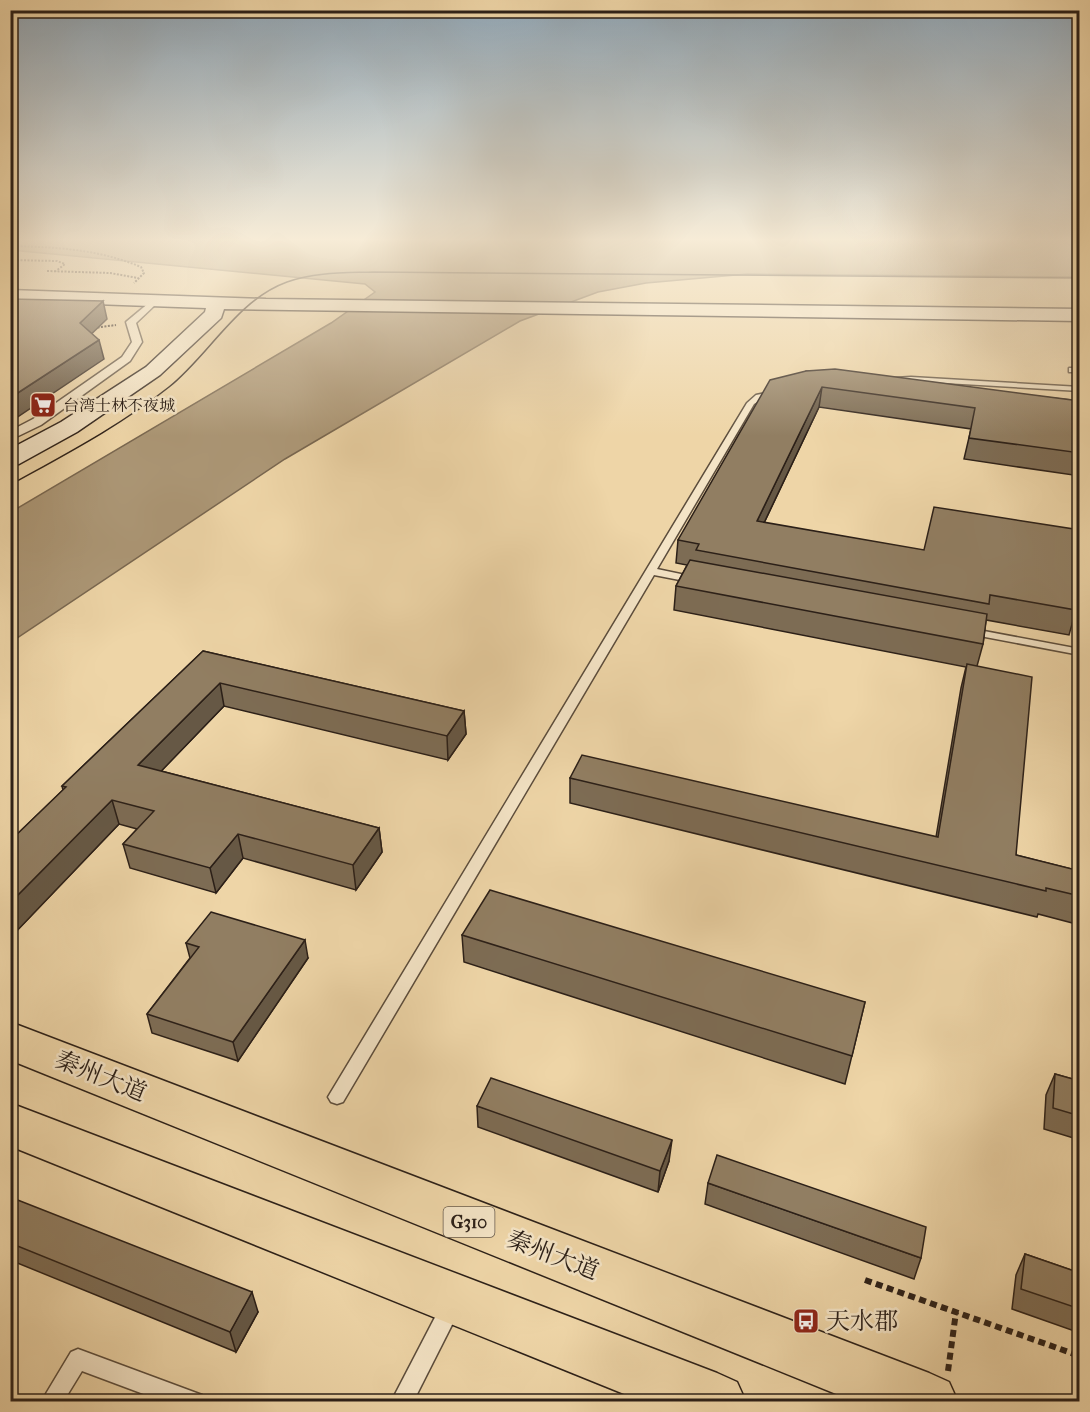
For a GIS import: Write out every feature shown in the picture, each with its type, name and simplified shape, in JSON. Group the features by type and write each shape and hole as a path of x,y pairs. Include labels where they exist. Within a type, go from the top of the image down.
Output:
{"highway":[{"name":"秦州大道","path":"10,1040 381,1188 938,1390"},
{"path":"10,1124 717,1401"}],"main road":[{"path":"146,305 154,305"},
{"path":"10,459 69,427 153,370 214,314 216,305"},
{"path":"263,305 1080,315"}],"street":[{"path":"10,436 36,422 126,359 137,342 131,321 150,305"}],"lane":[{"path":"880,381 911,379 1080,389"},
{"path":"337,1097 751,402 759,397 781,392"},
{"path":"649,572 707,582"},
{"path":"951,628 1080,652"},
{"path":"401,1401 455,1299"},
{"path":"51,1401 78,1359 195,1401"}],"path":[{"path":"92,328 103,328 131,321"},
{"path":"865,1280 1080,1356"},
{"path":"938,1390 956,1312"}],"shaded area":[{"path":"357,305 563,305 520,321 285,459 11,642 11,512 331,323"}],"building":[{"path":"10,305 99,305 80,323 99,340 10,398"},
{"path":"835,369 1080,401 1080,453 969,438 975,408 822,387 757,521 924,550 934,507 1080,530 1076,610 990,595 989,604 696,550 699,544 678,540 770,380 806,371"},
{"path":"690,560 987,614 983,644 676,586"},
{"path":"203,651 464,711 447,736 220,683 138,765 379,828 353,865 238,834 210,868 123,844 154,811 112,800 10,903 10,841 66,787 62,786"},
{"path":"967,664 1032,677 1016,855 1080,871 1080,896 1046,888 1046,891 570,778 582,755 938,837"},
{"path":"490,890 865,1002 852,1056 462,935"},
{"path":"211,912 305,940 233,1042 147,1014 199,947 186,943"},
{"path":"1055,1074 1080,1081 1080,1116 1053,1108"},
{"path":"491,1078 672,1140 660,1171 477,1106"},
{"path":"717,1155 926,1227 921,1258 708,1183"},
{"path":"10,1197 252,1292 230,1332 10,1243"},
{"path":"1025,1254 1080,1273 1080,1309 1021,1289"}],"tram line":[{"path":"10,485 131,415 169,387 250,305"}],"place":[{"name":"台湾士林不夜城","path":"43,405"},
{"name":"天水郡","path":"806,1321"}]}
